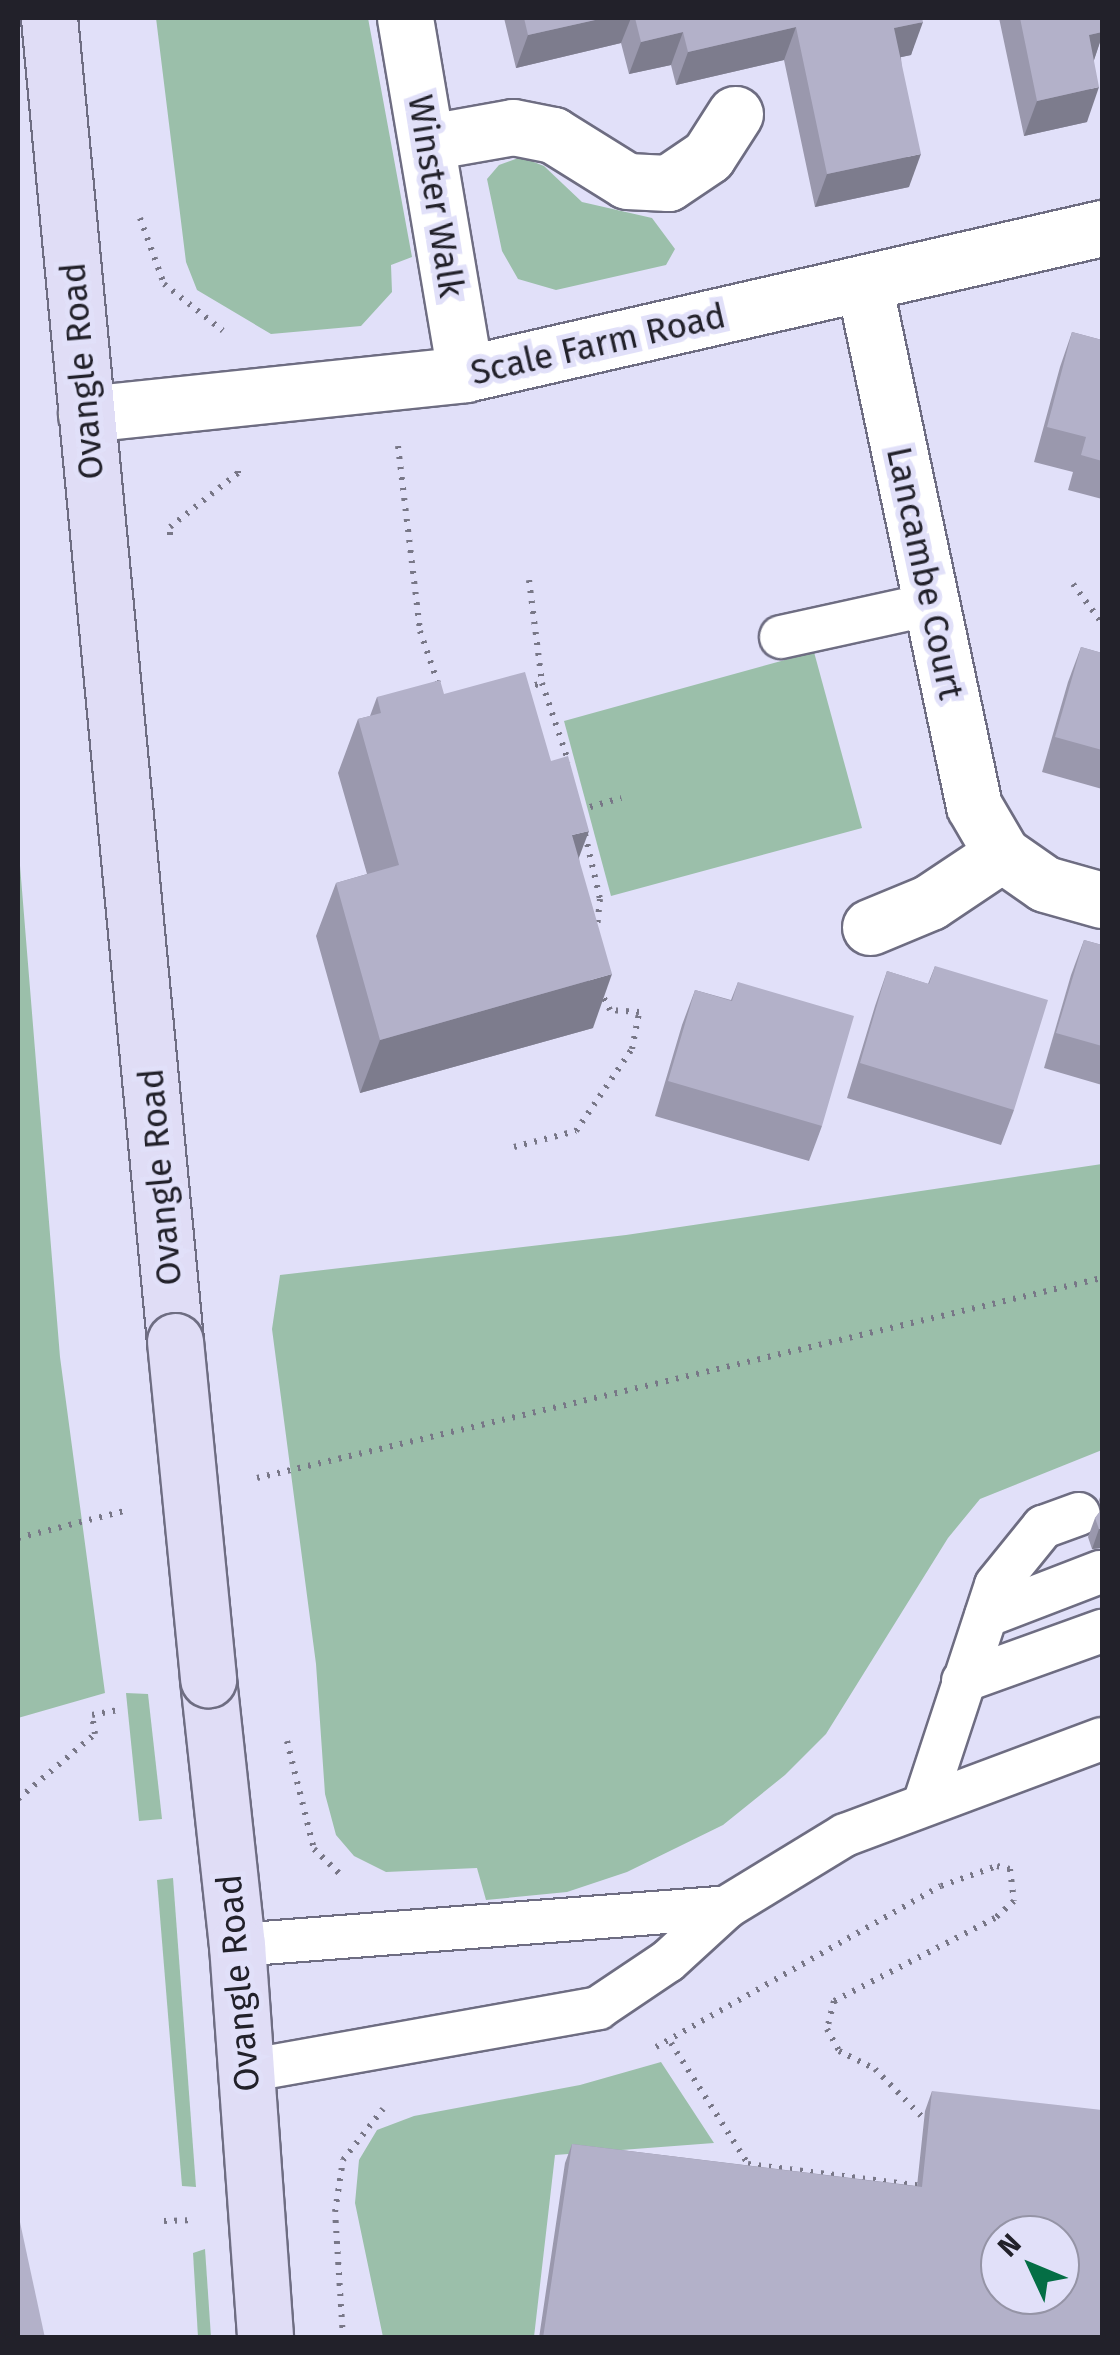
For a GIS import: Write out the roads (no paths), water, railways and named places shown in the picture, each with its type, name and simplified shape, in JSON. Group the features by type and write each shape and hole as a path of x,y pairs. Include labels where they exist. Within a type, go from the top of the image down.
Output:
{"main road":[{"name":"Ovangle Road","path":"48,18 174,1341 237,1945 265,2338"}],"street":[{"name":"Winster Walk","path":"405,18 464,374"},
{"path":"428,142 526,130 553,134 627,181 668,183 708,156 735,114"},
{"name":"Scale Farm Road","path":"86,414 383,386 464,374 1102,228"},
{"name":"Lancambe Court","path":"864,284 974,806 1002,854 1045,884 1102,900"},
{"path":"870,927 930,902 1002,854"}],"lane":[{"path":"781,637 932,604"},
{"path":"925,1801 996,1585 1043,1527 1079,1514"},
{"path":"986,1616 1100,1572"},
{"path":"963,1681 1102,1632"},
{"path":"246,2071 598,2008 668,1961 727,1907 846,1835 925,1801 1102,1739"},
{"path":"237,1945 727,1907"}]}
